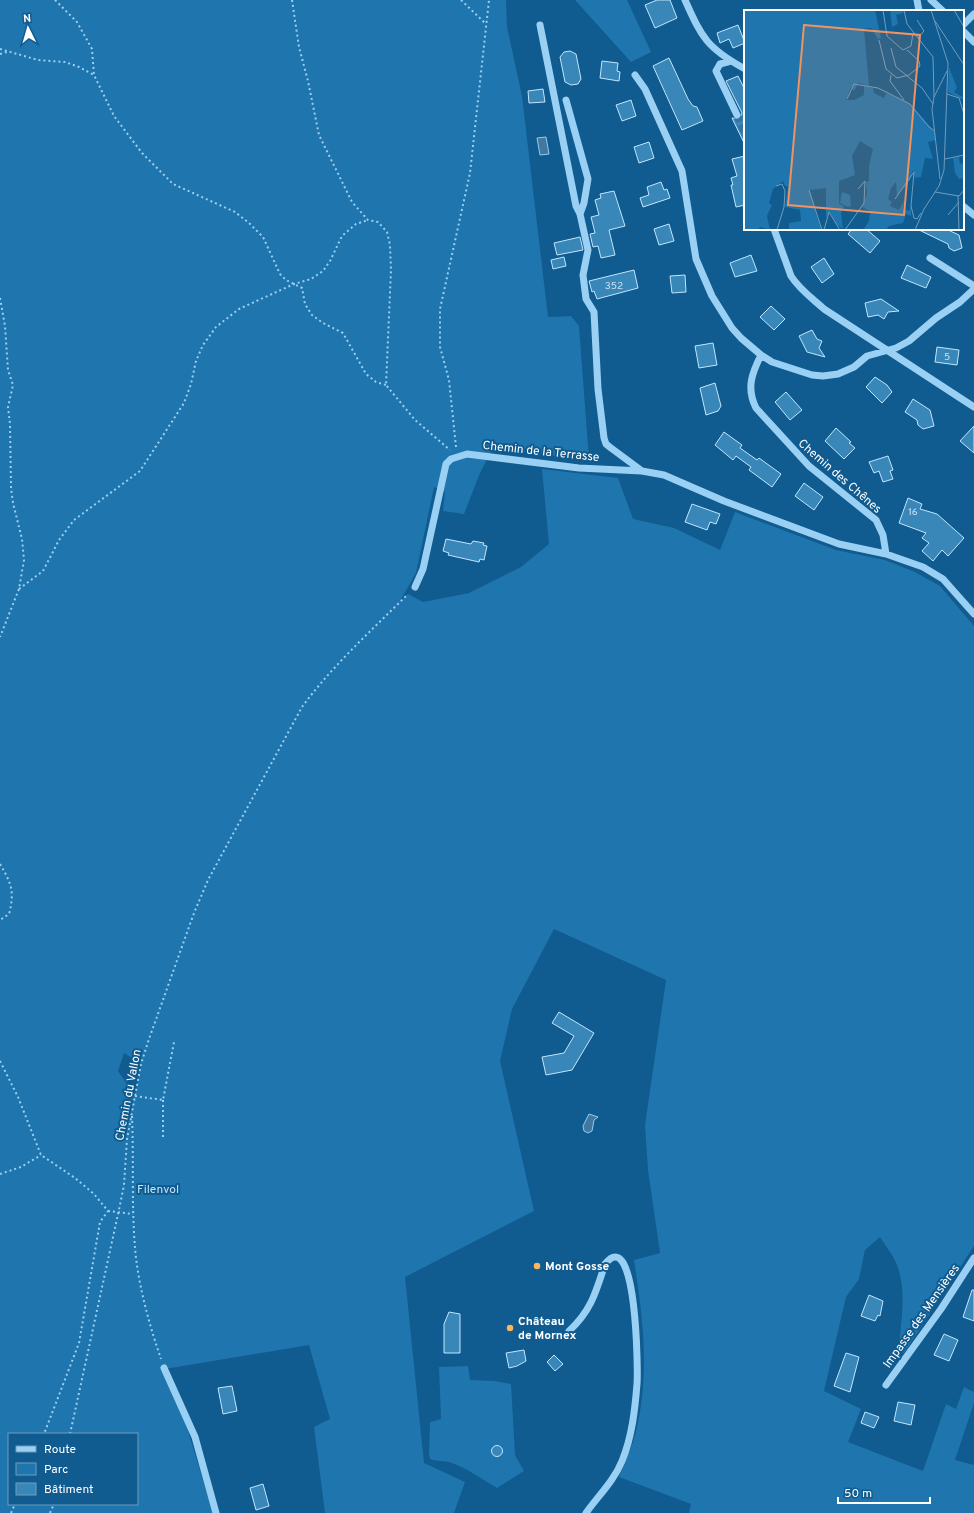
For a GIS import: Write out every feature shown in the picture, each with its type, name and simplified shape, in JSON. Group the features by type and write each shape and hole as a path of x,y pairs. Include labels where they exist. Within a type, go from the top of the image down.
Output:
{"street":[{"path":"684,0 702,36 714,49 744,68"},
{"path":"917,0 919,10"},
{"path":"932,0 942,10"},
{"path":"964,24 974,14"},
{"path":"540,24 576,206 580,214 588,250 584,275 586,299 594,312 598,389 604,438 611,448 642,471"},
{"path":"964,32 974,42"},
{"path":"731,61 720,64 716,71 737,116"},
{"path":"635,75 645,89 682,171 696,259 712,296 732,328 741,338 772,362 799,372 823,376 846,371 867,356 896,348 915,337 936,318 960,302 974,289"},
{"path":"566,100 588,179 580,214"},
{"path":"964,207 974,215"},
{"path":"774,230 785,262 795,283 820,306 974,407"},
{"path":"930,258 974,286"},
{"name":"Chemin des Chênes","path":"761,355 751,376 750,385 756,408 809,466 876,520 883,535 886,554"},
{"name":"Chemin de la Terrasse","path":"458,456 467,454 579,468 642,471 664,475 839,544 886,554 923,567 944,580 974,614"},
{"path":"415,587 423,569 446,464 451,459 458,456"},
{"path":"569,1331 582,1319 594,1298 604,1264 608,1260 614,1258 620,1259 625,1264 630,1284 636,1324 638,1383 633,1419 622,1462 605,1491 586,1513"},
{"name":"Impasse des Mensières","path":"886,1385 941,1309 974,1258"},
{"path":"164,1368 195,1436 216,1513"}],"path":[{"path":"55,0 77,22 92,49 94,75 114,116 142,153 161,174 173,184 234,212 249,223 263,237 280,274 286,280 302,288 305,304 312,315 323,323 343,333 366,374 376,382 386,385 415,420 458,456"},
{"path":"292,0 299,47 308,81 319,135 352,202 368,220"},
{"path":"461,0 486,24"},
{"path":"458,456 449,380 440,347 440,315 470,174 489,0"},
{"path":"0,49 38,60 65,62 79,66 94,75"},
{"path":"0,54 8,52"},
{"path":"19,589 43,571 59,540 74,520 140,471 184,402 191,384 196,361 203,345 216,327 240,309 294,284 310,279 323,271 330,261 342,236 356,224 368,220 378,222 387,232 390,245 391,270 386,385"},
{"path":"0,298 5,326 8,370 13,385 8,408 10,424 12,495 22,539 24,560 19,589 0,637"},
{"name":"Chemin du Vallon","path":"70,1433 120,1206 124,1185 127,1139 135,1096 149,1039 194,913 208,880 264,780 302,707 321,682 351,649 415,587"},
{"path":"0,864 11,883 12,900 9,914 0,920"},
{"path":"163,1139 163,1100 174,1042"},
{"path":"0,1061 18,1097 41,1155 75,1178 94,1194 108,1211 133,1214"},
{"path":"135,1096 163,1100"},
{"path":"132,1111 133,1214 136,1259 154,1338 164,1368"},
{"path":"0,1174 21,1167 41,1155"},
{"path":"44,1433 79,1343 100,1222 108,1211"}],"green space":[{"name":"Filenvol","path":"0,0 506,0 507,27 522,96 548,317 571,316 579,326 589,460 493,448 480,473 464,514 443,511 445,492 434,487 416,573 400,601 408,594 423,602 469,593 521,567 549,544 542,469 618,478 633,519 674,528 720,550 735,512 836,550 885,560 915,572 940,586 974,626 974,1246 904,1353 899,1351 903,1298 901,1278 897,1264 880,1237 865,1250 859,1279 846,1297 824,1391 861,1409 848,1442 923,1471 946,1404 956,1409 964,1387 974,1392 974,1403 955,1460 974,1465 974,1513 689,1513 691,1504 619,1477 636,1432 643,1388 644,1346 634,1260 660,1253 648,1170 645,1125 666,980 554,929 512,1009 500,1061 534,1211 405,1277 424,1463 465,1482 454,1513 325,1513 314,1427 330,1419 309,1345 164,1368 185,1421 213,1513 0,1513","holes":["124,1053 141,1064 135,1095 118,1071"]},
{"path":"575,0 627,0 651,52 631,62"},
{"path":"468,1366 470,1380 494,1381 511,1384 515,1455 524,1471 497,1488 458,1465 430,1459 430,1422 441,1419 439,1367"}],"shaded area":[{"path":"546,137 549,154 540,155 537,138"},
{"path":"589,1114 598,1117 594,1120 592,1131 588,1133 584,1131 583,1126"}],"building":[{"path":"657,0 670,0 677,18 655,28 645,5"},
{"path":"738,25 744,43 733,48 729,39 720,43 717,33"},
{"path":"570,51 576,54 581,79 578,84 571,85 565,82 560,57 564,52"},
{"path":"669,58 688,99 693,106 697,107 703,121 682,130 653,66"},
{"path":"602,61 618,63 617,71 620,72 619,81 600,78"},
{"path":"738,76 744,88 744,143 732,118 739,119 742,113 726,81"},
{"path":"543,89 545,102 529,103 528,91"},
{"path":"631,100 636,116 622,121 616,105"},
{"path":"649,142 654,158 639,163 634,147"},
{"path":"744,156 744,205 736,207 731,178 737,176 732,159"},
{"path":"661,182 664,190 667,189 670,198 643,207 640,198 649,195 647,187"},
{"path":"614,191 625,226 609,230 615,255 601,258 598,246 593,247 590,234 595,233 591,217 599,215 595,200 601,198 600,194"},
{"path":"669,224 674,241 659,245 654,229"},
{"path":"851,230 867,230 880,241 870,253 848,234"},
{"path":"919,230 948,230 959,235 962,248 954,251 949,248 948,244"},
{"path":"580,237 583,250 557,255 554,243"},
{"path":"751,255 757,271 735,277 730,263"},
{"path":"564,257 566,266 553,269 551,260"},
{"path":"824,258 834,274 822,283 811,267"},
{"path":"907,265 931,277 926,288 901,278"},
{"path":"634,270 638,288 597,299 594,291 592,292 589,281"},
{"path":"685,275 686,292 672,293 670,276"},
{"path":"881,299 899,311 888,312 884,319 878,315 868,317 865,303"},
{"path":"771,306 785,319 774,330 760,317"},
{"path":"812,330 817,339 822,341 819,348 825,357 807,352 799,336"},
{"path":"713,343 717,365 699,368 695,346"},
{"path":"937,347 959,350 957,365 935,362"},
{"path":"875,377 887,385 892,392 882,403 866,387"},
{"path":"715,383 721,406 718,411 706,415 700,388"},
{"path":"786,392 802,410 790,420 775,402"},
{"path":"913,399 930,410 934,426 923,429 918,425 917,420 905,412"},
{"path":"974,426 974,453 960,441"},
{"path":"836,428 851,442 849,443 855,448 844,459 825,441"},
{"path":"724,432 742,445 740,448 757,460 759,458 781,474 772,487 749,470 751,467 736,456 733,460 715,445"},
{"path":"888,456 893,470 890,471 893,479 883,482 879,471 874,473 869,462"},
{"path":"804,483 823,497 814,510 795,496"},
{"path":"908,498 922,504 920,509 937,514 964,538 948,556 942,550 933,561 922,551 929,543 922,538 926,533 899,523"},
{"path":"692,504 720,514 716,524 710,522 707,530 685,522"},
{"path":"446,539 471,544 473,541 484,543 483,545 487,546 484,560 480,559 479,562 448,555 449,553 443,551"},
{"path":"559,1012 594,1033 572,1070 546,1075 542,1057 564,1053 574,1036 552,1023"},
{"path":"972,1290 974,1290 974,1321 963,1317"},
{"path":"869,1295 883,1301 880,1316 878,1315 875,1321 861,1316"},
{"path":"449,1312 460,1314 460,1353 444,1353 444,1324"},
{"path":"944,1334 958,1340 949,1361 934,1355"},
{"path":"524,1350 526,1361 509,1368 506,1353"},
{"path":"846,1353 859,1357 850,1392 834,1386"},
{"path":"554,1355 563,1364 555,1371 547,1362"},
{"path":"232,1386 237,1411 223,1414 218,1388"},
{"path":"898,1402 915,1405 911,1425 894,1421"},
{"path":"865,1412 879,1417 874,1428 861,1423"},
{"path":"495,1446 499,1446 501,1447 501,1455 495,1456 492,1453 492,1449"},
{"path":"263,1484 269,1506 256,1510 250,1488"}],"tunnel":[{"path":"737,115 744,132"}],"place":[{"name":"Mont Gosse","path":"537,1266"},
{"name":"Château de Mornex","path":"510,1328"}]}
